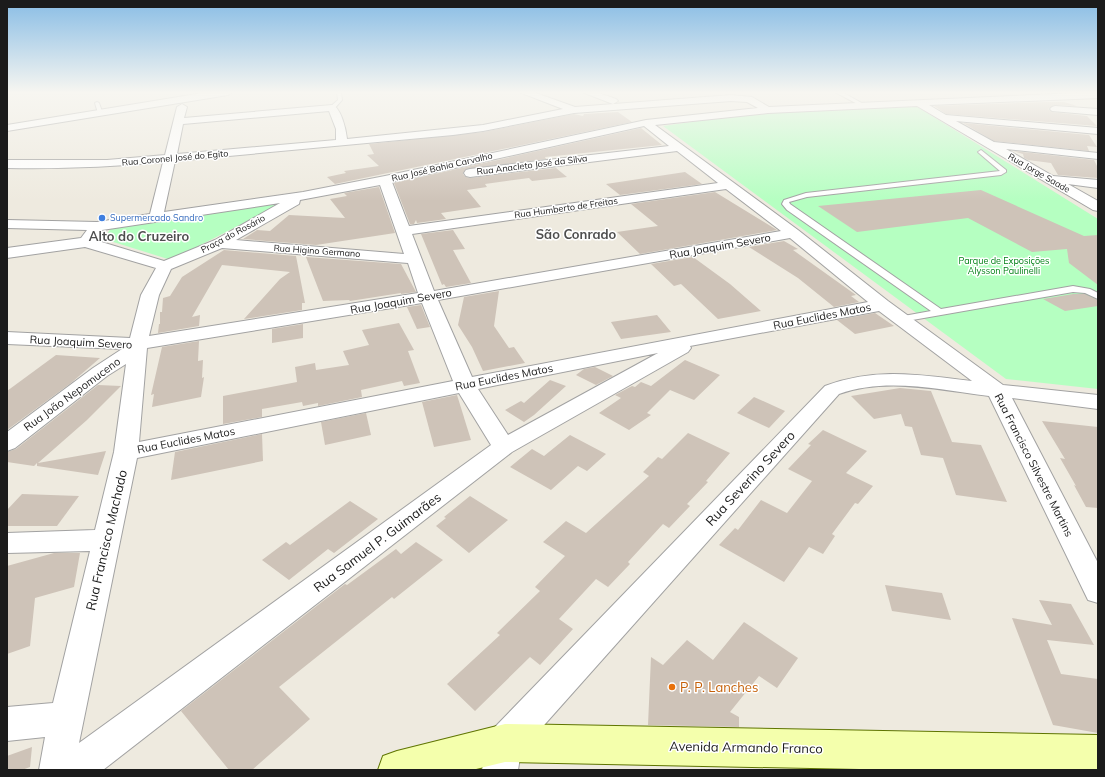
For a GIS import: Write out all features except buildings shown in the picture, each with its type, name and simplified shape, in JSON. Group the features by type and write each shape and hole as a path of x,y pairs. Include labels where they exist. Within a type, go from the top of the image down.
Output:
{"street":[{"path":"7,136 24,128"},
{"path":"156,217 177,128"},
{"path":"340,128 342,143"},
{"name":"Rua Coronel José do Egito","path":"7,164 85,165 171,159 481,128"},
{"name":"Rua José Bahia Carvalho","path":"7,224 97,226 303,196 385,181 618,128"},
{"name":"Rua Francisco Silvestre Martins","path":"654,128 793,233 901,319 997,390 1098,591"},
{"name":"Rua Jorge Saade","path":"962,128 1098,206"},
{"path":"1030,128 1038,149 1046,177 1098,184"},
{"path":"1071,128 1098,131"},
{"path":"990,144 1098,156"},
{"name":"Rua Anacleto José da Silva","path":"385,181 678,148"},
{"path":"385,181 428,297 465,385 504,447"},
{"name":"Rua Humberto de Freitas","path":"404,231 728,185"},
{"name":"Praça do Rosário","path":"165,266 220,243 303,196"},
{"path":"86,242 97,226"},
{"name":"Rua Joaquim Severo","path":"7,338 138,346 793,233"},
{"path":"7,253 86,242 165,266"},
{"name":"Rua Higino Germano","path":"220,243 414,258"},
{"name":"Rua Francisco Machado","path":"57,770 66,718 126,452 138,346 150,295 165,266"},
{"name":"Rua Euclides Matos","path":"126,452 882,304"},
{"name":"Rua Samuel P. Guimarães","path":"73,770 504,447 698,339"},
{"name":"Rua João Nepomuceno","path":"7,443 89,380 138,346"},
{"name":"Rua Severino Severo","path":"503,756 832,390 845,383 886,380 997,390 1098,402"},
{"path":"7,543 106,540"},
{"path":"7,724 66,718"},
{"name":"Avenida Armando Franco","path":"397,770 503,756 923,760 1098,754"}],"lane":[{"path":"939,312 790,208 786,204 786,201 806,195 1001,173 1004,171 981,152"},
{"path":"901,319 1074,289 1087,291 1098,296"}],"green space":[{"name":"Parque de Exposições Alysson Paulinelli","path":"666,128 952,128 1098,219 1098,389 1006,379"},
{"path":"287,201 171,260 104,239 111,228"}],"place":[{"name":"Supermercado Sandro","path":"102,218"},
{"name":"P. P. Lanches","path":"672,687"}],"district":[{"name":"São Conrado","path":"576,234"},
{"name":"Alto do Cruzeiro","path":"139,236"}]}
